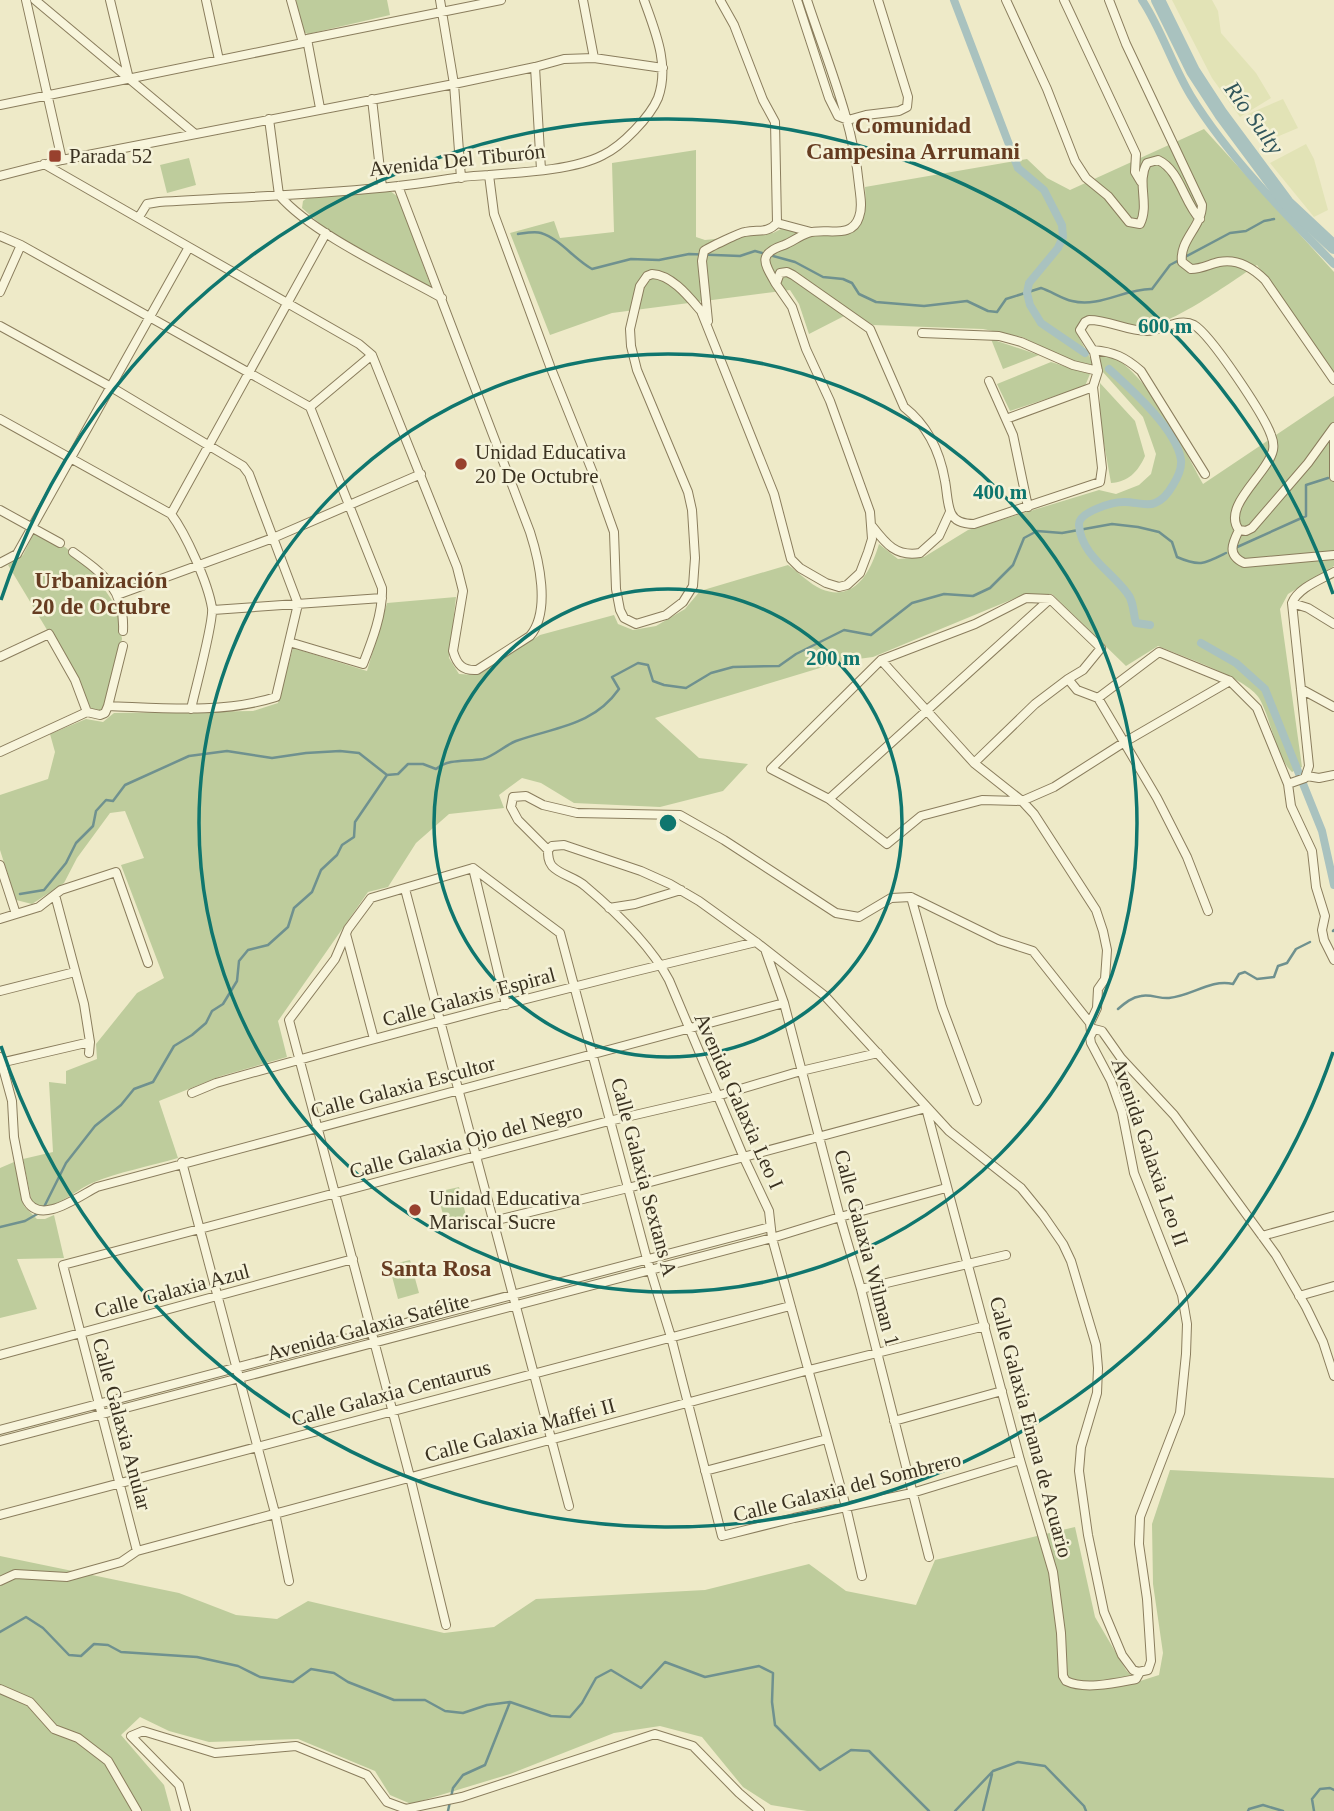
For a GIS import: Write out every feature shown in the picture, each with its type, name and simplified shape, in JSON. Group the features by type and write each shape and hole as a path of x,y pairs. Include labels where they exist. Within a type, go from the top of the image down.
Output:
{"street":[{"path":"26,0 62,160"},
{"path":"36,0 194,133"},
{"path":"110,0 129,79"},
{"path":"206,0 219,60"},
{"path":"291,0 305,41 320,108"},
{"path":"440,0 454,84 461,177"},
{"path":"0,105 501,0"},
{"path":"583,0 594,58"},
{"name":"Avenida Del Tiburón","path":"139,217 147,204 398,186 541,170 584,162 603,155 619,145 642,122 657,100 663,68 659,41 645,0"},
{"path":"709,327 702,256 704,251 710,246 727,242 741,232 765,232 777,223 775,122 763,100 734,25 720,0"},
{"path":"797,0 829,98 838,116 848,120 899,111 906,107 908,97 878,0"},
{"path":"777,223 811,232 846,230 853,228 860,215 855,152 848,120 807,0"},
{"path":"1006,0 1047,89 1075,161 1092,185 1108,196 1129,222 1140,224 1144,215 1142,176 1147,163 1158,160 1164,163 1180,185 1193,212 1200,219"},
{"path":"1064,0 1136,154 1135,172 1142,182"},
{"path":"1110,0 1126,44 1202,205 1200,219 1183,248 1182,262 1191,269 1223,261 1235,262 1256,270 1334,380"},
{"path":"0,176 62,160 454,84 564,59 594,58 663,68"},
{"path":"535,67 541,170"},
{"path":"372,99 382,187"},
{"path":"268,119 279,195 286,203 326,233 442,298"},
{"path":"44,164 359,344 372,355 457,567 463,591 453,651 455,659 460,666 477,670 530,636 534,630 540,615 540,573 530,532 398,186"},
{"path":"489,175 494,214 614,532 616,589 620,610 624,618 636,624 666,615 683,602 693,586 695,558 688,492 637,370 631,346 632,317 643,281 652,274 667,279 691,299 709,327 774,494 791,559 800,568 839,587 860,573 872,539 867,500 830,401 806,349 792,307 776,284 765,261 765,254 771,248 787,244 811,232"},
{"path":"171,514 326,233"},
{"path":"0,236 22,245 310,407 382,587 382,598 371,645 363,664 289,642"},
{"path":"0,292 22,245"},
{"path":"1,562 17,554 189,247"},
{"path":"776,284 780,273 787,272 870,329 904,407 930,436 945,477 950,512 964,524 974,524 1100,482 1102,468 1093,387 1098,371 1093,350 1080,330 1089,320 1148,331 1186,323 1200,330 1213,345 1249,396 1273,439 1270,459 1234,513 1235,525 1239,530 1252,528 1308,463 1334,427"},
{"path":"0,326 236,460 249,474 298,604 276,698 251,705 191,709 108,706"},
{"path":"922,333 999,336 1021,342 1073,365 1098,371"},
{"path":"1093,350 1113,352 1126,358 1141,371 1205,474"},
{"path":"310,407 372,355"},
{"path":"989,381 1013,436 1028,507"},
{"path":"1006,419 1093,387"},
{"path":"0,419 171,514 179,524 213,610 191,709"},
{"path":"1334,427 1334,477"},
{"path":"117,595 273,538 421,474"},
{"path":"0,510 61,543"},
{"path":"872,526 884,541 902,554 920,553 939,536 950,512"},
{"path":"1239,530 1232,545 1232,553 1236,559 1244,562 1334,555"},
{"path":"73,552 110,582 124,614 123,631"},
{"path":"1306,777 1309,758 1292,603 1300,592 1334,572"},
{"path":"213,610 382,598"},
{"path":"974,763 1035,704 1083,670 1101,648 1050,599 1026,598 975,624 881,660 771,769 829,799 887,844 921,816 982,800 1022,801 1054,787 1230,681"},
{"path":"829,799 1050,599"},
{"path":"1292,603 1308,608 1334,624"},
{"path":"0,657 49,634 75,680 87,712"},
{"path":"0,752 87,712 100,716 105,713 123,646"},
{"path":"1098,698 1159,652 1230,681 1257,708 1288,784 1291,806 1312,851 1316,887 1325,916 1322,930 1324,940 1334,960"},
{"path":"881,660 974,763 1022,801 1034,814 1096,910 1107,950 1105,979 1098,989 1097,1008 1090,1027"},
{"path":"1068,679 1077,690 1098,698 1157,798 1181,845 1208,911"},
{"path":"1301,689 1334,707"},
{"path":"1288,784 1306,777 1334,775"},
{"name":"Avenida Galaxia Leo I","path":"862,1576 846,1507 772,1238 769,1210 661,964 583,884 551,865 548,850 517,820 511,807 513,797 526,796 543,805 577,813 680,815 724,839 836,913 859,917 891,898 911,897"},
{"path":"548,850 552,846 564,845 641,871 681,890 756,942 825,996 926,1108 970,1149 1021,1188 1043,1215 1071,1261 1096,1345 1097,1392 1079,1459 1088,1535 1111,1633 1128,1665 1140,1672"},
{"path":"0,868 16,914"},
{"path":"446,1625 393,1410 289,1020 335,959 346,933 371,898 472,868 506,1006"},
{"name":"Calle Galaxia Sextans A","path":"472,868 560,933 647,1259 671,1337 722,1536"},
{"path":"0,919 39,907 61,890 116,872 148,963"},
{"path":"405,889 569,1506"},
{"path":"609,908 635,905 681,890"},
{"path":"55,895 83,1004 90,1042 89,1053"},
{"path":"911,897 999,940 1033,951 1090,1027"},
{"path":"911,897 942,1007 977,1101"},
{"path":"346,933 374,1039"},
{"name":"Calle Galaxis Espiral","path":"192,1093 216,1083 374,1039 756,942"},
{"name":"Calle Galaxia Wilman 1","path":"765,950 784,1003 861,1289 929,1558"},
{"path":"0,991 75,972"},
{"name":"Calle Galaxia Escultor","path":"1,1061 12,1101 15,1137 26,1199 35,1209 48,1212 97,1186 784,1003"},
{"name":"Avenida Galaxia Leo II","path":"1140,1672 1148,1670 1151,1661 1147,1599 1139,1544 1140,1517 1180,1413 1187,1324 1182,1295 1134,1173 1122,1112 1106,1068 1091,1043 1090,1027 1102,1031 1121,1058 1159,1097 1262,1236 1288,1274 1331,1357 1334,1376"},
{"path":"1,1061 90,1042"},
{"name":"Calle Galaxia Ojo del Negro","path":"64,1265 878,1053"},
{"path":"494,1221 744,1158 926,1108"},
{"name":"Calle Galaxia Enana de Acuario","path":"926,1108 1020,1460 1053,1572 1066,1681 1084,1685 1115,1683 1136,1679 1140,1672"},
{"path":"182,1163 275,1513 289,1581"},
{"name":"Avenida Galaxia Satélite","path":"0,1441 772,1238 946,1188"},
{"path":"1262,1236 1334,1216"},
{"name":"Avenida Galaxia Satélite","path":"0,1430 770,1227"},
{"path":"861,1289 1006,1255"},
{"name":"Calle Galaxia Azul","path":"0,1355 353,1259"},
{"name":"Calle Galaxia Anular","path":"64,1265 137,1551"},
{"path":"1299,1296 1334,1286"},
{"name":"Calle Galaxia Centaurus","path":"0,1516 790,1306"},
{"name":"Calle Galaxia Maffei II","path":"0,1581 15,1574 67,1577 121,1562 137,1551 275,1513 809,1370 985,1326"},
{"path":"894,1421 1002,1391"},
{"path":"705,1471 827,1439"},
{"name":"Calle Galaxia del Sombrero","path":"722,1536 912,1493 1020,1460"},
{"path":"0,1689 30,1702 54,1729 78,1738 108,1761 137,1811"},
{"path":"186,1811 179,1785 131,1736 143,1731 215,1753 296,1746 367,1775 387,1802 406,1809 462,1797 655,1734 694,1746 760,1811"}],"green space":[{"path":"296,0 387,0 390,15 308,34 303,32"},
{"path":"1172,0 1212,0 1218,11 1221,33 1256,73 1271,98 1240,117 1212,78"},
{"path":"1283,99 1298,128 1267,141 1248,114"},
{"path":"1204,129 1334,272 1334,372 1257,265 1198,304 1150,326 1132,326 1090,315 1082,320 1076,332 1094,365 1072,361 1022,337 983,329 873,325 852,312 809,334 799,304 790,290 612,313 550,335 510,233 554,221 560,238 614,232 612,163 696,150 696,237 705,240 773,233 781,229 842,235 853,231 861,222 865,208 865,187 1027,159 1047,178 1070,190"},
{"path":"1306,144 1314,159 1328,210 1314,217 1270,163"},
{"path":"189,158 196,185 167,193 160,165"},
{"path":"389,190 398,197 432,289 327,230 302,208 303,201 307,198"},
{"path":"991,339 1039,355 1003,369"},
{"path":"1108,353 1124,364 1151,394 1203,484 1334,396 1334,566 1288,594 1280,609 1302,767 1292,772 1286,765 1259,698 1252,690 1213,668 1158,646 1126,666 1052,594 1023,595 873,657 843,661 655,718 699,758 748,764 723,791 660,807 574,803 541,783 522,778 499,795 504,808 449,814 416,843 388,887 368,892 278,1021 287,1057 221,1076 159,1101 178,1158 102,1179 55,1204 39,1206 32,1203 23,1159 53,1152 49,1082 66,1084 66,1071 97,1059 96,1044 137,993 164,978 121,865 144,858 125,811 110,813 77,858 64,883 32,904 16,900 0,850 0,795 48,779 55,752 50,734 86,719 103,722 114,713 253,711 278,703 293,648 367,671 387,603 456,597 449,658 459,674 477,675 540,635 614,615 618,624 633,630 656,626 685,609 700,591 788,565 821,589 843,592 860,582 866,574 879,544 898,559 924,557 968,530 1099,490 1116,494 1139,485 1151,474 1156,454 1143,417 1102,371 1098,356"},
{"path":"1051,362 1090,374 1085,386 1010,411 997,384"},
{"path":"1100,383 1135,421 1145,456 1132,475 1123,481 1111,483 1100,421"},
{"path":"34,533 65,547 89,567 116,606 122,639 103,710 99,712 92,711 82,688 8,565 23,555"},
{"path":"14,1162 24,1206 37,1219 54,1215 64,1258 17,1259 37,1309 0,1318 0,1168"},
{"path":"459,1187 467,1220 446,1226 437,1192"},
{"path":"410,1260 419,1293 398,1299 389,1265"},
{"path":"1170,1470 1334,1478 1334,1811 807,1811 771,1805 743,1787 702,1737 660,1726 614,1733 510,1774 411,1804 390,1795 375,1771 298,1739 209,1742 169,1731 140,1717 121,1735 164,1785 171,1811 0,1811 0,1556 179,1593 236,1615 277,1619 308,1601 444,1633 494,1627 536,1599 705,1590 809,1564 846,1591 916,1605 935,1560 1075,1527 1095,1617 1126,1670 1137,1682 1159,1675 1163,1653 1153,1584 1152,1524"}],"waterway":[{"path":"954,0 1018,168 1044,190 1062,225 1063,237 1058,248 1029,283 1027,293 1030,305 1041,323 1085,353"},
{"path":"1142,0 1184,84 1222,141 1258,184 1334,264"},
{"name":"Río Sulty","path":"1158,0 1193,71 1221,114 1287,203 1334,247"},
{"path":"518,234 536,232 548,236 592,269 631,259 659,260 689,254 740,256 755,251 795,262 823,277 843,279 852,283 859,294 876,302 924,306 967,301 988,311 997,312 1006,299 1041,288 1068,300 1082,302 1152,289 1170,265 1230,233 1246,231 1264,221 1274,219"},
{"path":"1109,369 1162,423 1178,448 1181,460 1176,479 1168,493 1158,502 1123,502 1104,506 1084,516 1079,525 1081,536 1091,554 1129,596 1136,623 1150,625"},
{"path":"1235,548 1306,516 1306,485 1328,478"},
{"path":"44,1207 66,1163 95,1126 121,1105 134,1089 153,1082 174,1046 192,1035 206,1023 212,1011 223,1004 237,981 239,961 248,950 268,945 288,927 294,908 312,892 321,870 337,855 342,845 354,837 355,822 387,775 398,774 408,764 423,764 436,769 453,762 483,759 516,741 572,724 597,711 609,701 619,689 612,677 638,663 648,665 653,681 686,688 711,673 733,667 779,666 796,654 844,630 871,635 912,603 944,594 973,596 990,588 1013,565 1024,538 1037,531 1062,533 1112,524 1138,527 1159,532 1172,542 1177,557 1191,562 1207,562 1226,553"},
{"path":"1201,643 1236,663 1265,689 1322,831 1334,885"},
{"path":"20,894 44,890 66,863 76,843 93,826 96,811 106,800 113,801 125,785 189,756 227,751 272,758 340,751 359,753 387,775"},
{"path":"1118,1009 1138,997 1169,998 1217,984 1233,984 1239,974 1245,972 1257,979 1274,977 1278,966 1287,963 1296,949 1310,942"},
{"path":"0,1227 25,1221 39,1213"},
{"path":"0,1632 26,1617 43,1628 69,1655 81,1656 94,1644 108,1645 121,1652 197,1657 238,1666 260,1677 293,1682 311,1669 334,1673 348,1682 394,1700 425,1700 445,1711 463,1713 487,1705 510,1702 551,1716 570,1717 582,1703 596,1678 611,1670 641,1688 665,1662 705,1677 759,1666 773,1673 772,1702 775,1725 820,1770 851,1750 869,1751 929,1811"},
{"path":"448,1811 453,1788 463,1775 485,1765 510,1702"},
{"path":"955,1811 993,1771 1018,1762 1045,1766 1086,1811"},
{"path":"983,1811 992,1774"},
{"path":"1314,1811 1312,1799 1320,1789 1334,1790"},
{"path":"1248,1811 1263,1805 1283,1811"}],"place":[{"name":"Parada 52","path":"55,156"},
{"name":"Unidad Educativa 20 De Octubre","path":"461,464"},
{"name":"Unidad Educativa Mariscal Sucre","path":"415,1210"}],"district":[{"name":"Comunidad Campesina Arrumani","path":"913,138"},
{"name":"Urbanización 20 de Octubre","path":"101,593"},
{"name":"Santa Rosa","path":"436,1268"}]}
